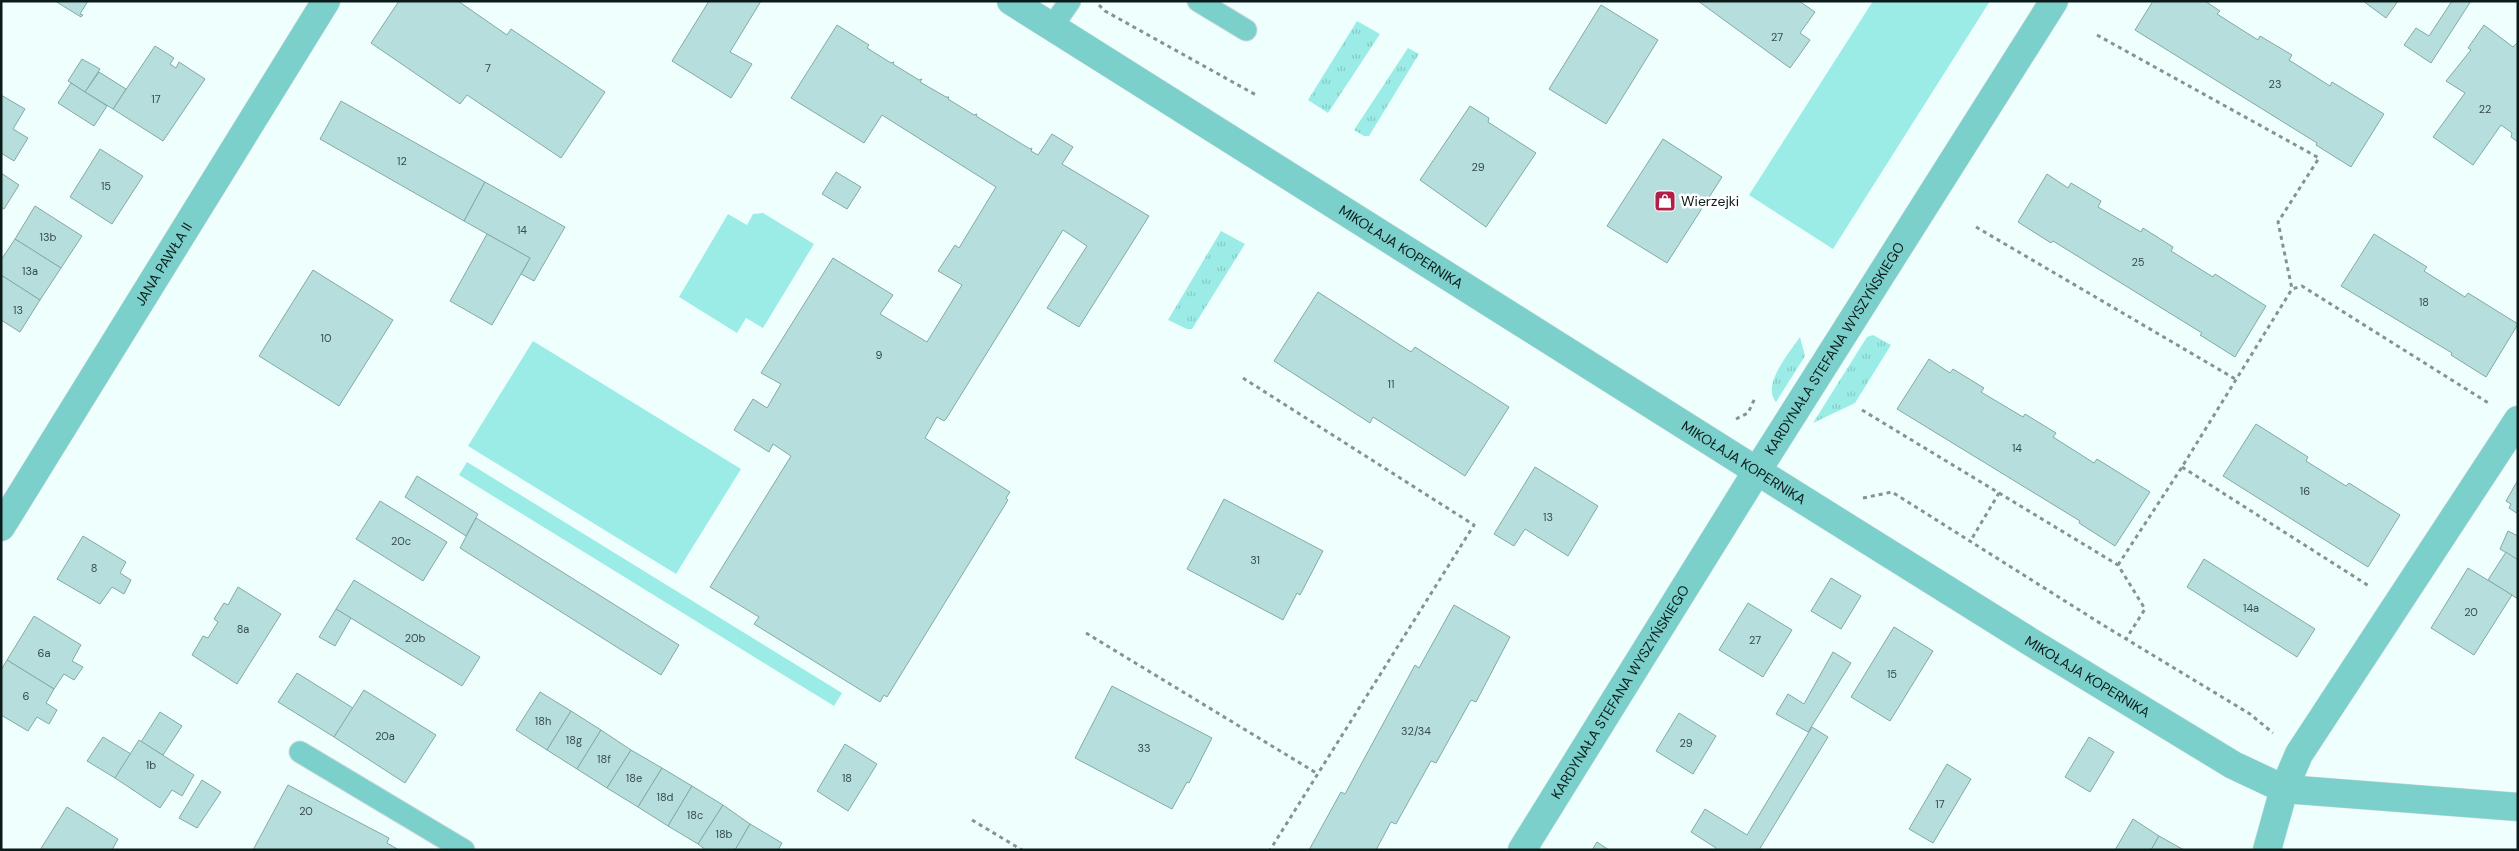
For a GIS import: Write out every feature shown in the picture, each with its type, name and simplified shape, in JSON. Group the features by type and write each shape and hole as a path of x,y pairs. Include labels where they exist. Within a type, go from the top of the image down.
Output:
{"street":[{"name":"JANA PAWŁA II","path":"1,527 326,1"},
{"name":"MIKOŁAJA KOPERNIKA","path":"1011,1 2029,641 2216,754 2284,789 2518,807"},
{"name":"KARDYNAŁA STEFANA WYSZYŃSKIEGO","path":"1522,850 1757,471 2054,1"},
{"path":"2267,850 2284,789 2299,754 2518,420"}],"lane":[{"path":"1052,27 1070,1"},
{"path":"1198,1 1246,30"},
{"path":"300,752 464,850"}],"path":[{"path":"1095,1 1105,10 1256,95"},
{"path":"2097,35 2319,158 2278,222 2292,289"},
{"path":"1976,227 2236,380"},
{"path":"2118,565 2182,468 2292,289 2302,286 2518,420"},
{"path":"1243,378 1474,525 1270,850"},
{"path":"1862,410 2118,565 2145,609 2126,639"},
{"path":"2182,468 2397,604"},
{"path":"1856,500 1892,492 2126,639 2250,714 2299,754"},
{"path":"1971,540 1999,493"},
{"path":"1086,633 1318,774"},
{"path":"972,820 1022,850"}],"green space":[{"path":"1873,1 1990,1 1833,249 1749,195"},
{"path":"1357,21 1380,34 1328,113 1308,100"},
{"path":"1408,48 1419,54 1369,136 1364,136 1354,130"},
{"path":"763,213 814,244 763,328 746,318 737,333 679,297 728,214 747,225 753,214"},
{"path":"1221,231 1245,244 1192,329 1187,329 1168,320"},
{"path":"1873,335 1891,345 1855,403 1813,423 1867,337"},
{"path":"1800,337 1805,356 1776,402 1772,395 1774,378"},
{"path":"533,341 741,469 676,574 468,446"},
{"path":"467,462 842,693 834,706 459,475"}],"building":[{"path":"55,1 88,1 80,14 83,15 81,17"},
{"path":"399,1 458,1 507,35 511,29 605,92 561,158 467,95 460,104 371,43"},
{"path":"709,1 761,1 730,52 752,64 731,98 672,61"},
{"path":"1698,1 1799,1 1815,12 1800,33 1810,40 1790,68"},
{"path":"2153,1 2205,1 2220,11 2217,14 2258,40 2260,36 2292,55 2289,60 2330,86 2332,82 2384,114 2351,167 2316,145 2317,143 2135,30"},
{"path":"2363,1 2398,1 2386,18"},
{"path":"2452,1 2471,1 2431,63 2404,45 2416,28 2429,36"},
{"path":"1601,5 1658,40 1606,124 1549,89"},
{"path":"837,25 869,45 867,48 891,63 894,62 893,64 919,80 922,79 920,82 949,97 948,99 974,115 977,114 976,116 1030,149 1032,148 1031,151 1038,155 1052,134 1073,147 1062,164 1149,216 1079,327 1047,308 1087,246 1063,230 946,419 944,421 937,417 925,438 1010,492 1006,498 1008,500 887,697 884,695 880,702 754,624 759,617 710,587 791,456 773,444 769,452 734,430 753,399 767,408 781,384 761,373 833,258 893,295 880,314 927,342 962,285 938,271 955,245 959,248 996,187 882,115 864,143 791,98"},
{"path":"2484,25 2513,47 2518,42 2518,142 2511,137 2512,133 2501,125 2473,165 2433,137 2465,93 2446,81 2471,50 2468,48"},
{"path":"155,46 174,58 170,64 176,68 179,62 205,79 163,141 113,109"},
{"path":"82,59 100,69 85,92 68,81"},
{"path":"99,72 126,89 113,109 85,92"},
{"path":"71,83 107,106 94,126 58,103"},
{"path":"1,95 25,109 13,129 28,138 14,161 1,153"},
{"path":"341,101 485,182 464,221 320,139"},
{"path":"1470,106 1489,118 1488,122 1536,153 1486,227 1420,180"},
{"path":"1663,139 1722,177 1667,263 1607,226"},
{"path":"100,149 143,176 112,224 70,197"},
{"path":"836,172 861,187 847,209 822,194"},
{"path":"1,173 19,185 4,209 1,207"},
{"path":"2047,174 2068,188 2071,183 2101,201 2098,207 2141,232 2143,228 2173,247 2171,251 2213,277 2215,274 2266,306 2235,357 2200,335 2202,333 2053,241 2051,243 2018,222"},
{"path":"485,182 565,227 534,281 521,274 530,258 464,221"},
{"path":"35,206 82,236 61,268 15,239"},
{"path":"487,234 530,258 492,325 450,301"},
{"path":"2374,234 2427,267 2424,271 2465,297 2468,293 2518,324 2486,377 2451,355 2452,353 2341,286"},
{"path":"15,239 61,268 40,300 1,275 1,260"},
{"path":"313,270 393,320 339,406 259,356"},
{"path":"1,275 40,300 20,332 1,320"},
{"path":"1318,292 1411,352 1415,347 1509,407 1465,476 1373,417 1370,423 1274,361"},
{"path":"1929,359 1950,373 1953,369 1984,388 1981,392 2023,417 2025,414 2056,433 2053,437 2094,463 2097,459 2150,492 2115,546 2079,523 2080,521 1897,409"},
{"path":"2256,424 2308,457 2306,461 2346,486 2349,483 2400,515 2368,567 2223,476"},
{"path":"1535,467 1598,506 1568,556 1525,529 1514,546 1494,534"},
{"path":"417,476 478,514 466,536 405,497"},
{"path":"2518,480 2518,514 2509,508 2511,504 2506,501"},
{"path":"1224,499 1323,551 1300,595 1297,593 1283,620 1187,569"},
{"path":"380,501 447,542 423,581 356,539"},
{"path":"476,518 679,645 661,675 460,548"},
{"path":"2508,531 2518,536 2518,560 2500,549"},
{"path":"83,536 126,562 120,573 131,580 124,594 112,587 100,604 57,579"},
{"path":"2506,552 2518,560 2518,599 2488,580"},
{"path":"2204,559 2315,629 2297,657 2187,587"},
{"path":"2468,568 2512,595 2474,655 2431,628"},
{"path":"1831,578 1861,596 1841,629 1811,611"},
{"path":"354,580 480,657 462,686 336,609"},
{"path":"238,587 281,614 237,684 192,655 203,636 208,638 218,622 214,619 224,603 228,605"},
{"path":"1748,603 1792,630 1763,677 1719,650"},
{"path":"1454,605 1510,637 1476,702 1471,700 1436,763 1431,761 1396,824 1391,822 1376,850 1309,850 1341,792 1345,794 1415,665 1419,668"},
{"path":"336,609 351,618 335,646 319,637"},
{"path":"34,616 81,645 72,661 83,667 74,680 64,674 54,689 7,660"},
{"path":"1894,627 1933,651 1890,721 1851,697"},
{"path":"1833,652 1851,663 1808,732 1776,714 1788,694 1804,704"},
{"path":"7,660 54,689 46,703 57,710 49,724 37,717 28,731 1,715 1,670"},
{"path":"297,673 353,708 334,737 278,702"},
{"path":"1112,686 1212,738 1189,783 1187,782 1172,809 1075,758"},
{"path":"364,690 436,735 405,783 334,737"},
{"path":"540,692 571,711 547,750 516,730"},
{"path":"571,711 601,730 577,769 547,750"},
{"path":"160,712 182,726 163,755 141,742"},
{"path":"1679,713 1716,736 1693,774 1656,751"},
{"path":"1812,727 1828,737 1759,850 1715,850 1716,848 1691,832 1705,809 1747,835"},
{"path":"601,730 631,750 607,788 577,769"},
{"path":"103,737 131,754 115,778 87,761"},
{"path":"2089,737 2114,752 2090,792 2065,777"},
{"path":"139,740 194,775 182,796 172,790 160,808 115,778"},
{"path":"845,744 877,764 848,811 817,791"},
{"path":"631,750 662,768 638,807 607,788"},
{"path":"1947,764 1971,779 1933,843 1909,829"},
{"path":"662,768 692,786 668,826 638,807"},
{"path":"202,780 221,792 197,828 179,818"},
{"path":"288,785 389,838 387,843 399,850 253,850"},
{"path":"692,786 723,805 698,844 668,826"},
{"path":"723,805 750,824 735,850 706,850 698,844"},
{"path":"67,807 118,839 112,850 40,850"},
{"path":"2133,819 2159,836 2151,850 2115,850"},
{"path":"750,824 782,843 778,850 735,850"},
{"path":"2159,836 2184,850 2151,850"},
{"path":"1597,842 1609,850 1592,850"}],"place":[{"name":"Wierzejki","path":"1665,201"}]}
